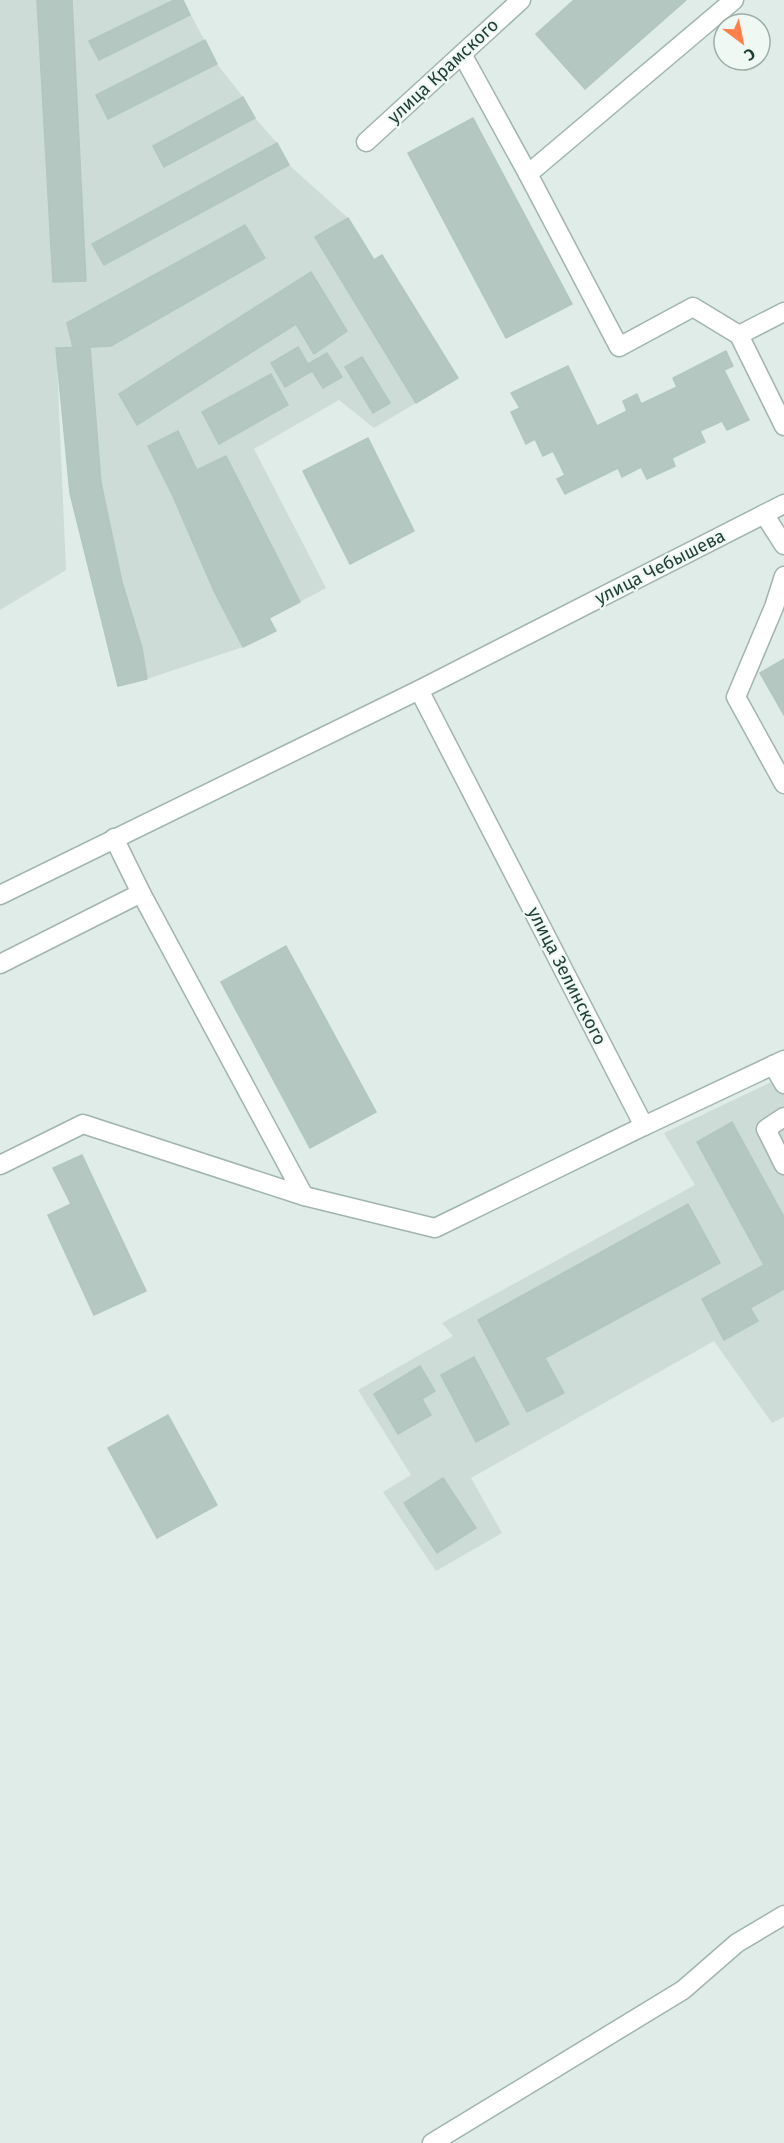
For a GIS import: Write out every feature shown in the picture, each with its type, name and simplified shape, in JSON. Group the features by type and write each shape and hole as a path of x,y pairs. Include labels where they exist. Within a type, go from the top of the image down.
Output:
{"street":[{"name":"улица Крамского","path":"366,142 521,0"},
{"path":"528,174 734,0"},
{"path":"462,54 619,347 693,308 739,335 784,426"},
{"path":"739,335 784,312"},
{"name":"улица Чебышева","path":"0,895 420,690 784,504"},
{"path":"764,514 784,545"},
{"path":"784,576 774,607 736,697 784,784"},
{"name":"улица Зелинского","path":"420,690 644,1126"},
{"path":"114,838 141,893 304,1196"},
{"path":"0,964 141,893"},
{"path":"0,1165 83,1124 304,1196 435,1228 779,1062 784,1084"},
{"path":"784,1117 766,1129 784,1165"},
{"path":"432,2143 683,1990 737,1943 784,1915"}],"shaded area":[{"path":"0,0 183,0 217,64 243,97 255,118 277,143 289,165 348,218 374,260 382,255 458,378 374,428 339,400 254,449 326,588 270,618 276,631 243,647 147,679 118,686 70,493 57,365 66,570 0,610"},
{"path":"784,1076 784,1417 772,1423 714,1341 471,1478 502,1533 436,1571 383,1492 411,1475 358,1390 453,1336 442,1323 695,1185 664,1133"}],"building":[{"path":"37,0 72,0 86,281 53,282"},
{"path":"174,0 183,0 190,15 99,60 89,41"},
{"path":"574,0 686,0 585,89 536,34"},
{"path":"205,40 217,64 108,119 96,95"},
{"path":"243,97 255,118 164,167 153,146"},
{"path":"473,118 572,304 506,338 408,153"},
{"path":"277,143 289,165 104,265 92,244"},
{"path":"348,218 374,260 382,255 458,378 416,403 315,237"},
{"path":"245,225 265,258 111,346 73,348 67,323"},
{"path":"311,272 347,331 314,354 296,324 137,425 119,394"},
{"path":"90,347 101,483 122,582 142,648 147,679 118,686 70,493 56,348"},
{"path":"298,347 312,371 285,387 271,363"},
{"path":"726,351 733,366 724,370 749,420 727,430 722,421 700,431 705,442 672,458 675,466 647,479 641,467 622,477 618,468 565,494 557,479 565,475 553,451 543,456 535,439 526,444 511,412 520,408 511,393 568,366 597,426 627,411 623,401 637,394 641,404 677,387 673,378"},
{"path":"327,353 342,377 323,388 308,364"},
{"path":"362,357 390,403 373,413 345,367"},
{"path":"271,374 288,405 219,444 202,412"},
{"path":"178,431 197,470 226,456 300,602 269,618 276,631 243,647 214,591 172,494 148,446"},
{"path":"368,438 414,531 350,564 303,471"},
{"path":"784,659 784,715 760,673"},
{"path":"286,946 376,1112 310,1148 221,982"},
{"path":"732,1122 784,1217 784,1289 750,1308 758,1321 724,1340 702,1299 764,1265 697,1142"},
{"path":"82,1155 146,1291 94,1315 48,1215 71,1204 53,1168"},
{"path":"688,1204 720,1263 545,1358 564,1393 527,1412 478,1320"},
{"path":"474,1357 509,1424 476,1442 441,1375"},
{"path":"420,1366 435,1391 422,1399 431,1415 398,1434 374,1394"},
{"path":"168,1415 217,1505 157,1538 108,1448"},
{"path":"443,1478 476,1528 437,1553 404,1503"}]}
